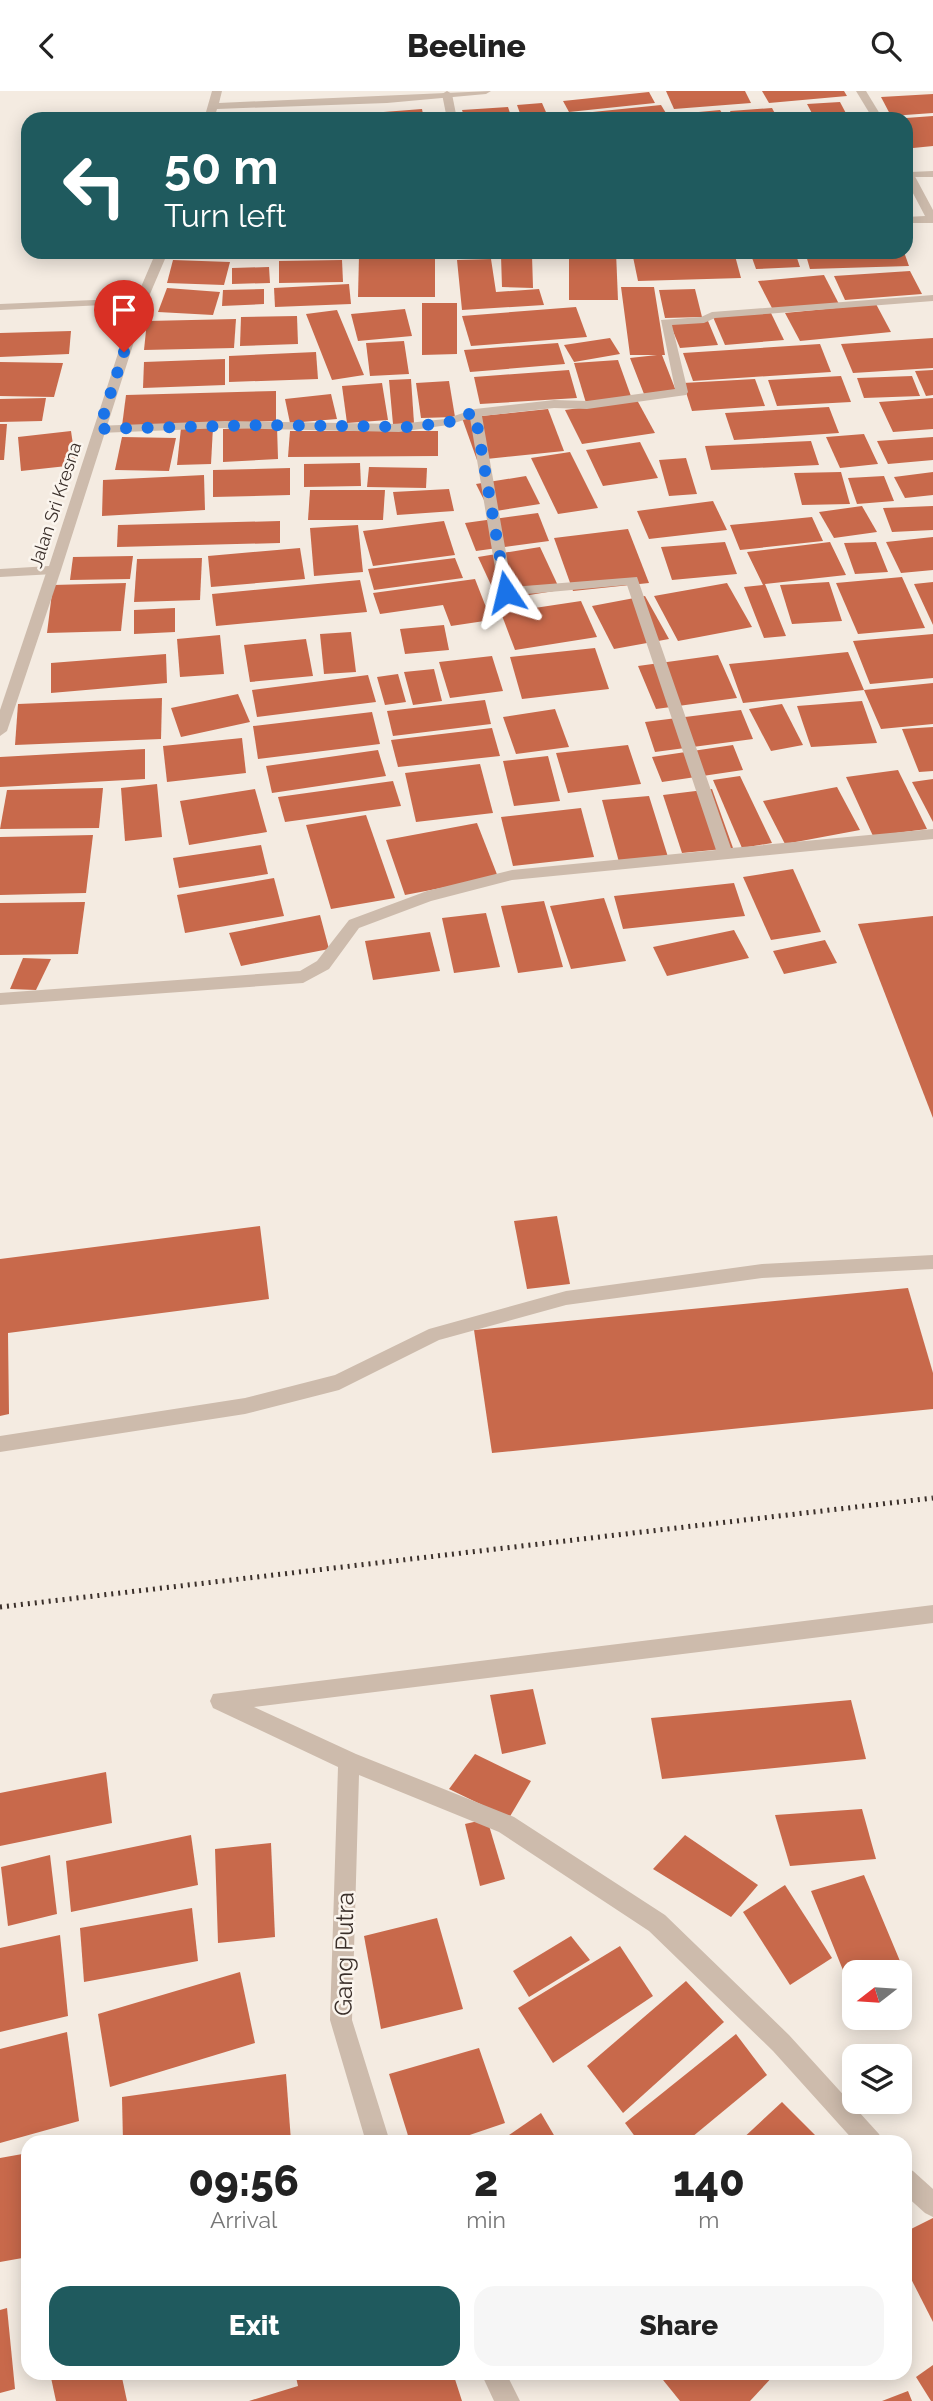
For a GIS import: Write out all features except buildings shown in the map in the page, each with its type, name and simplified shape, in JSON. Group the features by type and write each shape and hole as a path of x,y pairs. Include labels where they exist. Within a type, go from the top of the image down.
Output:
{"street":[{"path":"212,112 217,91"},
{"path":"214,106 387,100 486,91"},
{"path":"861,91 874,112"},
{"path":"447,93 451,112"},
{"path":"913,172 933,174"},
{"path":"913,181 933,219 913,220"},
{"name":"Jalan Sri Kresna","path":"0,731 141,301 159,259"},
{"path":"99,429 267,425 412,427 455,421 463,415 475,413 554,404 587,405 682,392 665,322 704,320 712,314 933,298"},
{"path":"0,307 141,301"},
{"path":"475,413 506,592 632,580 725,854"},
{"path":"0,573 54,570"},
{"path":"0,999 303,977 323,965 354,924 427,897 512,875 933,834"},
{"path":"0,1444 245,1406 339,1382 435,1334 566,1298 762,1271 933,1262"},
{"path":"865,2135 780,2043 657,1923 506,1824 349,1761 220,1701 933,1614"},
{"name":"Gang Putra","path":"349,1761 341,2019 376,2135"},
{"path":"912,2186 933,2205"},
{"path":"497,2380 508,2401"}],"railway":[{"path":"0,1607 933,1498"}],"route":[{"path":"124,352 99,429 267,425 295,428 412,427 455,421 463,415 475,413 506,592"}]}
